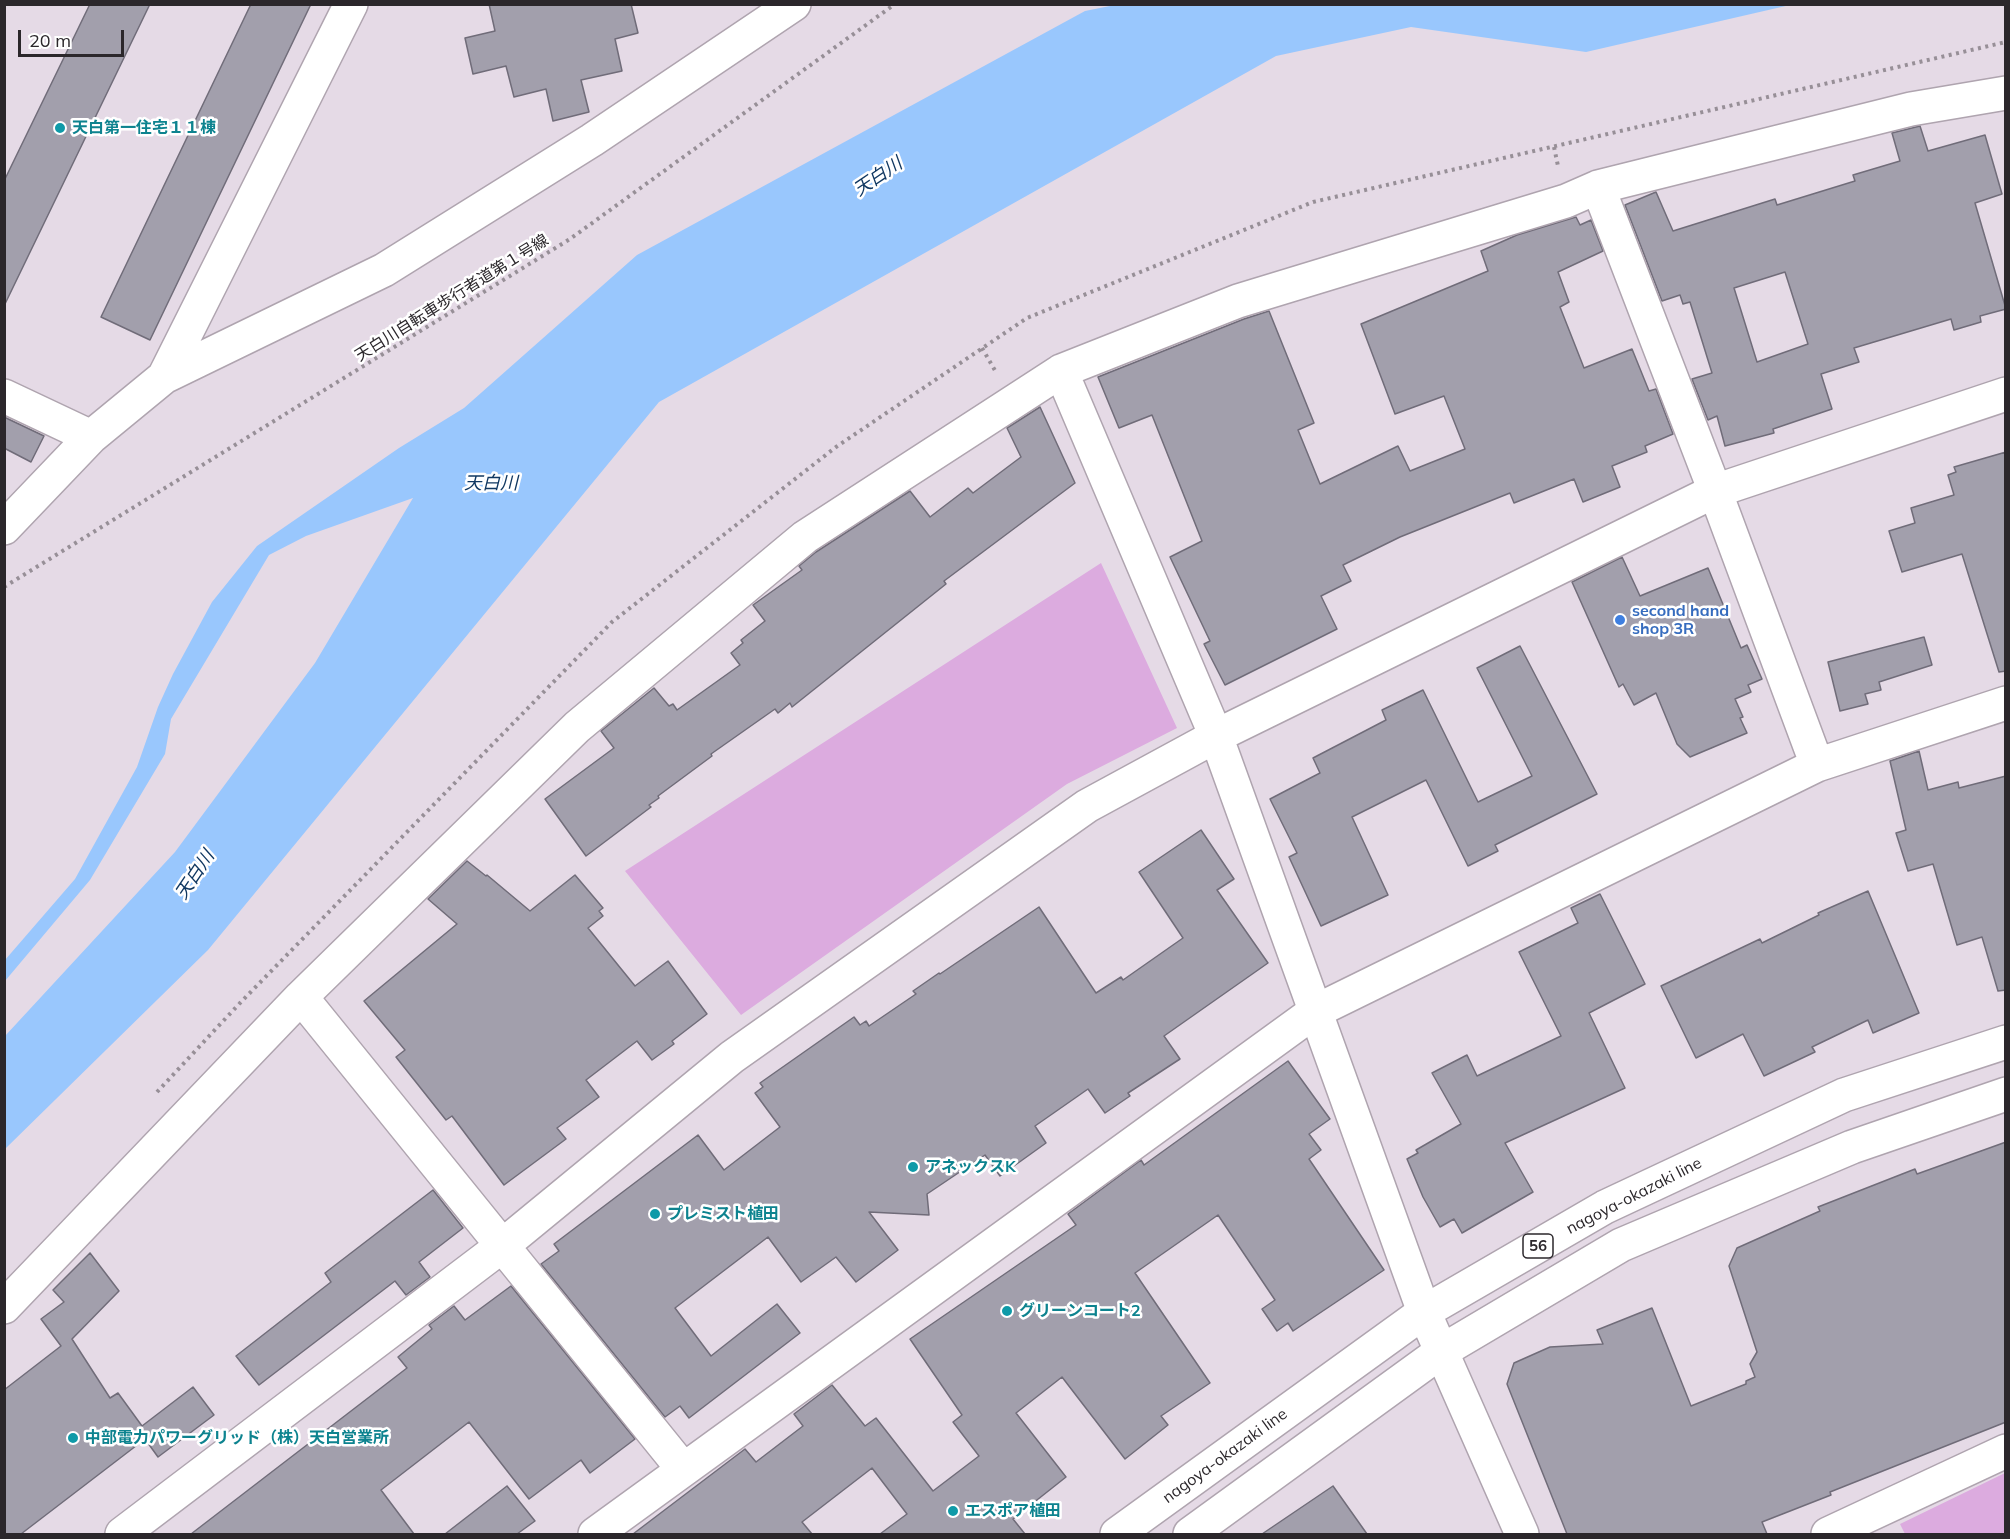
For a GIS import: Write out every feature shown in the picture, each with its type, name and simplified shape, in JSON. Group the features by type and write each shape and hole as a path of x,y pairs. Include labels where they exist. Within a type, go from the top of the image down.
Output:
{"street":[{"path":"165,377 351,4"},
{"path":"4,528 92,437 165,377 384,270 592,140 794,4"},
{"path":"4,1307 301,997 577,727 795,545 1060,371 1238,301 1566,201 1598,187 1911,109 2006,93"},
{"path":"1598,187 1817,765"},
{"path":"1060,371 1216,736 1424,1312 1522,1534"},
{"path":"122,1534 502,1246 742,1051 1087,806 1216,736 1715,491 2006,394"},
{"path":"4,396 92,437"},
{"path":"595,1534 1314,1012 1817,765 2006,703"},
{"path":"301,997 683,1469"},
{"name":"nagoya-okazaki line","path":"1117,1534 1424,1312 1605,1207 1833,1100 2006,1042"},
{"name":"56","path":"1190,1534 1442,1351 1621,1245 1852,1147 2006,1094"},
{"path":"1828,1534 1880,1523 2006,1451"}],"path":[{"name":"天白川自転車歩行者道第１号線","path":"4,587 570,239 895,4"},
{"path":"151,1100 248,994 612,622 836,447 1027,318 1314,202 2006,42"}],"shaded area":[{"path":"1101,563 1177,728 1067,784 741,1015 625,871"},
{"path":"2005,1473 2005,1534 1905,1534 1900,1524"}],"water":[{"name":"天白川","path":"1115,5 1790,5 1586,52 1411,27 1276,56 659,402 208,950 5,1149 5,1036 175,852 315,663 413,498 306,536 269,555 171,719 165,754 90,880 5,981 5,960 75,879 137,767 158,707 173,674 212,602 257,546 399,448 464,408 637,255 1085,11"}],"building":[{"name":"天白第一住宅１１棟","path":"90,4 150,4 4,306 4,181"},
{"path":"251,4 311,4 150,340 101,317"},
{"path":"489,4 631,4 638,33 615,39 622,71 581,80 589,112 553,121 546,89 514,97 506,66 473,74 465,38 495,31"},
{"path":"1920,126 1928,151 1985,135 2002,194 1975,203 2006,309 1980,316 1981,322 1954,330 1951,319 1854,348 1859,362 1821,374 1832,409 1773,429 1774,433 1725,446 1717,416 1708,420 1692,379 1712,373 1690,302 1683,304 1680,295 1662,301 1625,205 1656,192 1673,231 1775,199 1777,205 1855,181 1853,175 1900,161 1892,133","holes":["1785,272 1808,344 1757,362 1734,288"]},
{"path":"1576,217 1580,225 1591,220 1603,251 1558,272 1569,302 1560,307 1584,368 1632,349 1649,391 1656,389 1673,434 1645,446 1647,452 1612,466 1620,487 1583,502 1574,479 1514,503 1510,493 1400,537 1343,565 1351,581 1321,596 1337,629 1225,685 1204,644 1210,641 1170,557 1202,541 1152,415 1119,428 1098,377 1269,311 1314,423 1298,430 1320,484 1398,446 1410,471 1465,449 1444,396 1395,414 1361,324 1488,271 1481,251 1517,235"},
{"path":"1040,407 1075,483 944,581 946,584 792,707 790,703 778,713 775,709 711,754 712,756 658,796 659,798 649,805 651,807 586,856 545,799 614,748 601,731 654,688 669,706 673,704 677,710 740,665 731,653 743,643 741,640 765,621 753,605 802,570 799,566 816,552 910,491 930,517 968,488 973,493 1021,457 1007,428"},
{"path":"4,417 44,436 31,462 4,448"},
{"path":"2006,452 2006,671 1999,672 1962,554 1902,572 1889,531 1915,523 1911,508 1954,495 1948,475 1956,472 1954,467"},
{"path":"1622,557 1640,596 1708,568 1741,648 1747,645 1762,679 1748,685 1751,692 1735,699 1747,733 1690,757 1677,744 1656,693 1634,705 1623,684 1619,687 1572,582"},
{"path":"1924,637 1932,665 1879,682 1881,690 1865,694 1868,704 1840,711 1828,662"},
{"path":"1520,646 1597,794 1495,845 1498,851 1468,866 1426,780 1352,817 1388,895 1321,926 1289,857 1297,853 1270,799 1320,773 1313,758 1386,720 1382,710 1423,690 1478,802 1532,776 1477,668"},
{"path":"1919,751 1928,790 1958,782 1959,788 2006,776 2006,990 1998,991 1982,937 1957,945 1933,864 1908,871 1896,833 1906,830 1890,761"},
{"path":"1201,830 1234,879 1217,890 1268,963 1164,1036 1180,1059 1128,1093 1130,1096 1105,1113 1088,1089 1035,1126 1046,1143 1000,1176 985,1155 927,1194 929,1215 869,1212 898,1250 856,1282 836,1257 801,1282 768,1237 675,1308 711,1356 777,1304 800,1333 689,1418 680,1406 665,1417 541,1264 559,1251 554,1244 698,1135 724,1170 780,1127 755,1093 763,1087 760,1083 854,1017 860,1025 866,1021 869,1026 916,994 913,991 1039,907 1096,993 1121,977 1123,980 1183,938 1139,872"},
{"path":"467,861 530,911 575,875 603,908 599,911 603,916 588,928 635,986 668,961 707,1014 672,1041 674,1044 652,1060 637,1041 586,1080 599,1097 557,1128 566,1139 504,1185 452,1116 446,1120 396,1057 405,1050 364,1001 457,924 428,899"},
{"path":"1868,891 1919,1013 1873,1033 1868,1020 1812,1047 1815,1052 1764,1076 1743,1034 1696,1058 1661,986 1760,939 1762,943 1819,915 1818,913"},
{"path":"1600,894 1645,984 1589,1013 1625,1088 1505,1143 1533,1192 1462,1233 1454,1219 1440,1227 1423,1197 1407,1159 1418,1153 1416,1150 1461,1124 1432,1073 1467,1055 1477,1076 1561,1036 1519,952 1578,923 1571,908"},
{"path":"1288,1061 1330,1119 1309,1134 1321,1150 1309,1159 1384,1270 1293,1331 1288,1323 1277,1331 1262,1309 1275,1300 1218,1215 1135,1273 1210,1383 1161,1416 1168,1425 1125,1459 1062,1377 1016,1413 1066,1477 1013,1519 1025,1534 880,1534 907,1514 872,1468 802,1522 812,1534 633,1534 745,1449 756,1462 803,1426 794,1414 832,1385 865,1426 876,1418 933,1491 979,1456 953,1422 962,1415 910,1339 1076,1225 1068,1214 1141,1160 1144,1165"},
{"path":"2006,1142 2006,1422 1830,1492 1831,1495 1762,1522 1767,1534 1567,1534 1507,1384 1514,1363 1550,1347 1603,1344 1597,1330 1652,1308 1691,1406 1746,1384 1746,1381 1755,1377 1750,1364 1757,1352 1729,1266 1737,1248 1820,1211 1818,1207 1915,1169 1917,1174"},
{"path":"433,1190 463,1228 419,1262 430,1277 406,1295 395,1281 259,1385 236,1356 331,1282 325,1273"},
{"name":"中部電力パワーグリッド（株）天白営業所","path":"90,1253 119,1291 72,1339 110,1398 118,1393 142,1426 193,1387 214,1415 158,1457 145,1439 21,1534 4,1534 4,1390 61,1346 41,1319 64,1302 53,1290"},
{"path":"511,1286 635,1439 590,1473 581,1460 529,1499 469,1422 381,1490 414,1534 191,1534 407,1368 398,1357 432,1329 429,1325 454,1306 465,1320"},
{"path":"507,1486 535,1521 517,1534 445,1534"},
{"path":"1333,1486 1367,1534 1262,1534"}],"place":[{"name":"天白第一住宅１１棟","path":"60,128"},
{"name":"second hand shop 3R","path":"1620,620"},
{"name":"アネックスK","path":"913,1167"},
{"name":"プレミスト植田","path":"655,1214"},
{"name":"グリーンコート2","path":"1007,1311"},
{"name":"中部電力パワーグリッド（株）天白営業所","path":"73,1438"},
{"name":"エスポア植田","path":"953,1511"}]}
